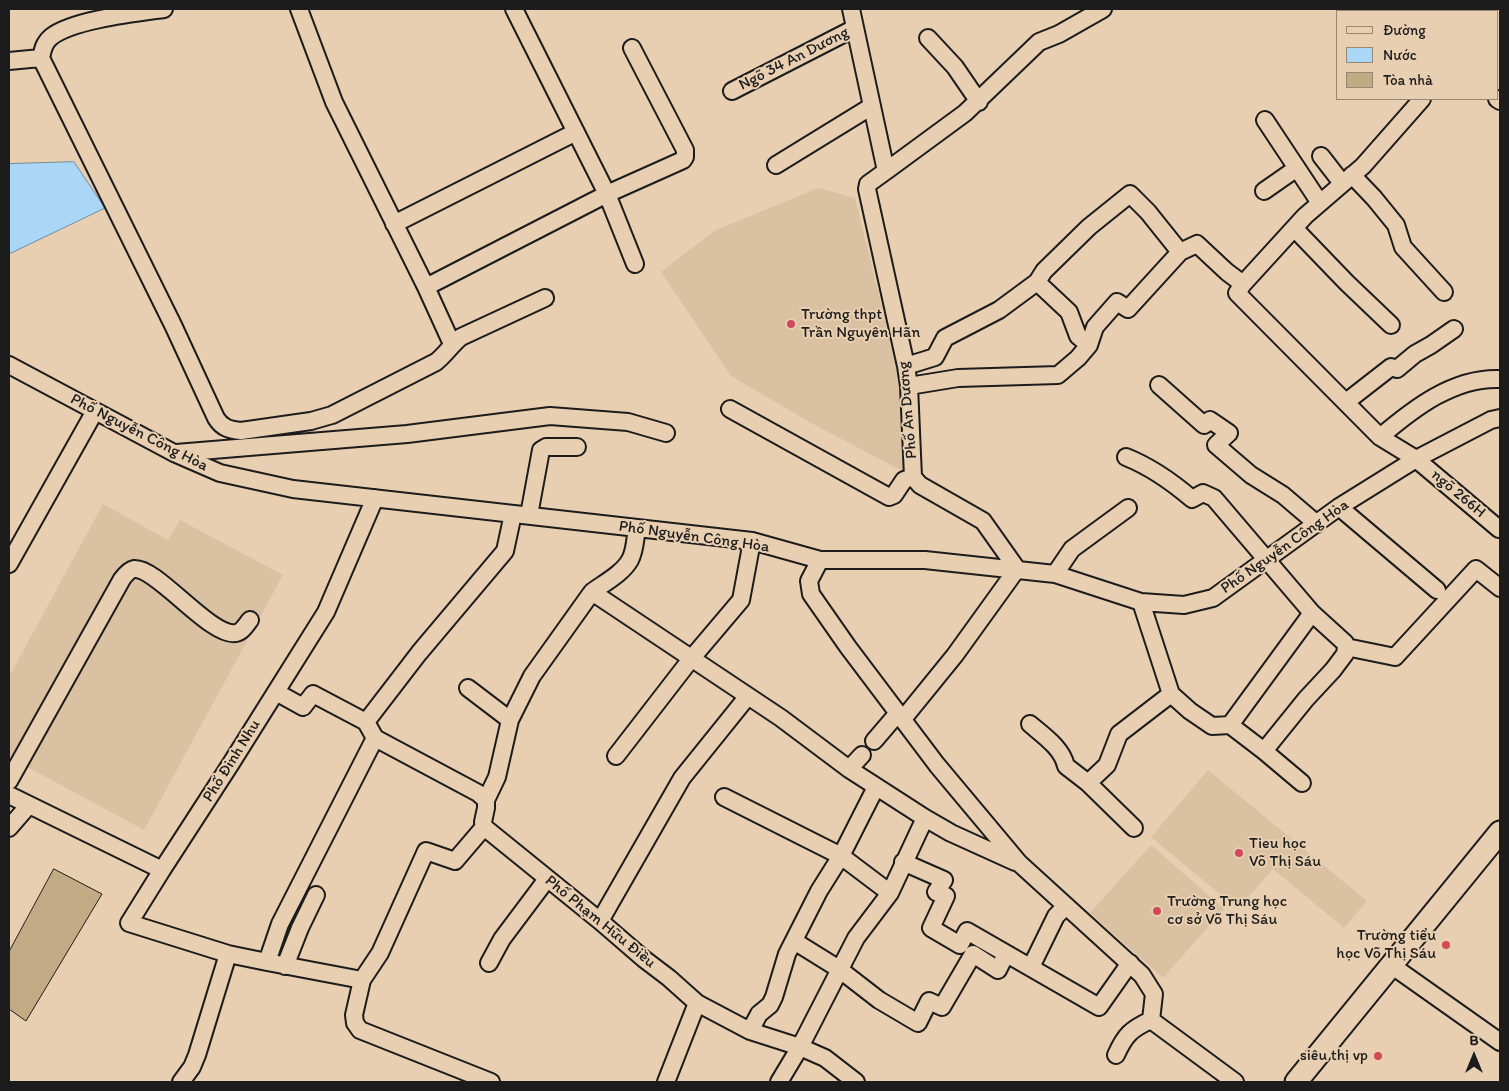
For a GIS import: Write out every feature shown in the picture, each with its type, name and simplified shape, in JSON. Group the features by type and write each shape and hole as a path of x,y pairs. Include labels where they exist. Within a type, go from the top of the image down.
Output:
{"main road":[{"path":"1296,1082 1500,832"}],"street":[{"path":"164,9 114,17 70,27 50,39 44,46 41,58 173,325 216,418 223,426 231,430 241,431 311,421 332,415 436,362 461,337 545,298"},
{"path":"299,9 334,102 426,287 452,344"},
{"path":"514,9 607,194 635,264"},
{"path":"851,9 886,171 979,102 1039,42 1059,34 1103,9"},
{"name":"Ngõ 34 An Dương","path":"732,91 855,28"},
{"path":"928,38 955,67 979,102"},
{"path":"426,287 607,194 683,160 685,150 632,48"},
{"path":"9,61 41,58"},
{"path":"909,386 958,378 1058,375 1078,358 1089,345 1095,328 1116,302 1128,309 1180,252 1197,244 1243,284 1294,228 1363,166 1421,100"},
{"path":"776,165 872,106"},
{"path":"1265,120 1320,203"},
{"path":"394,224 576,132"},
{"path":"1321,156 1347,179 1374,198 1396,225 1403,247 1444,292"},
{"path":"1264,191 1297,168"},
{"name":"Phố An Dương","path":"886,171 868,184 867,189 906,366 909,386 913,477 920,485 983,521 1017,569"},
{"path":"906,366 935,357 945,338 999,310 1037,282 1044,271 1089,227 1130,194 1148,212 1180,252"},
{"path":"1294,228 1391,325"},
{"path":"1037,282 1069,312 1078,336 1089,345"},
{"name":"ngõ 266H","path":"1243,284 1237,294 1380,438 1416,459 1500,528"},
{"path":"1346,402 1391,367 1397,369 1415,354 1431,346 1454,329"},
{"name":"Phố Nguyễn Công Hòa","path":"9,364 174,453 220,474 293,489 752,541 820,560 925,560 1017,569 1055,574 1142,602 1184,605 1213,598 1339,507 1416,459 1491,420 1500,418"},
{"path":"1380,438 1400,420 1440,393 1485,378 1500,379"},
{"path":"1159,385 1204,425 1210,420 1230,433 1216,445 1252,475 1283,495 1317,524"},
{"path":"730,409 889,497 894,495 904,480 913,477"},
{"path":"9,564 95,411"},
{"path":"174,453 407,434 550,416 628,422 666,433"},
{"path":"366,722 419,653 505,551 521,515 541,450 546,447 578,447"},
{"path":"1126,457 1143,464 1168,479 1192,499 1203,493 1214,498 1312,613 1345,643 1345,654 1264,751"},
{"name":"Phố Đinh Nhu","path":"228,954 129,923 326,612 375,498"},
{"path":"1339,507 1437,590"},
{"path":"1055,574 1072,549 1128,508"},
{"path":"491,1082 360,1030 355,1023 354,1015 362,980 380,953 426,851 455,861 484,827 486,800 497,777 510,720 532,676 592,592 626,566 633,551 637,529"},
{"path":"616,756 741,600 752,541"},
{"path":"820,560 810,581 811,594 848,647 937,764 1019,863 1142,975 1154,994 1151,1020"},
{"path":"9,781 64,679 122,578 128,572 134,569 141,570 155,578 204,618 224,631 235,634 250,620"},
{"path":"874,741 901,716 954,656 1017,569"},
{"path":"1346,647 1395,657 1476,569 1500,588"},
{"path":"592,592 781,718 849,769 924,818 951,833 1019,863"},
{"path":"1142,602 1171,694 1190,712 1212,726 1230,725 1302,782"},
{"path":"1230,725 1312,613"},
{"path":"468,688 510,720"},
{"path":"276,692 303,707 313,694 366,722 375,738 478,793 486,800"},
{"path":"1088,783 1107,765 1119,734 1171,694"},
{"path":"600,921 682,778 748,696"},
{"path":"1030,724 1049,740 1064,757 1066,766 1088,783 1134,828"},
{"path":"267,962 280,924 375,738"},
{"path":"849,769 862,755"},
{"path":"750,1031 759,1014 770,1005 787,954 876,787"},
{"path":"9,795 162,870"},
{"path":"724,797 840,856 890,894"},
{"path":"9,828 29,805"},
{"path":"779,1082 800,1047 856,938 890,894 924,818"},
{"name":"Phố Phạm Hữu Điều","path":"484,827 644,959 670,978 697,1003 750,1031 800,1047 825,1058 856,1082"},
{"path":"903,862 944,880 936,892 946,896 931,928 960,945 967,931 1099,1007 1130,963"},
{"path":"489,963 502,939 547,879"},
{"path":"285,966 316,895"},
{"path":"1031,967 1056,916 1066,906"},
{"path":"794,941 839,969 879,1000 918,1023 929,1002 942,1007 972,954 998,970 1006,954"},
{"path":"181,1082 192,1067 197,1055 228,954 362,980"},
{"path":"1392,964 1500,1042"},
{"path":"666,1082 697,1003"},
{"path":"1116,1055 1120,1045 1135,1027 1151,1020"},
{"path":"1151,1020 1235,1082"}],"shaded area":[{"name":"Trường thpt Trần Nguyên Hãn","path":"818,188 855,198 904,397 908,474 813,424 731,376 661,272 714,231"},
{"path":"103,504 168,540 180,520 283,575 144,830 9,757 9,677"},
{"name":"Tieu học Võ Thị Sáu","path":"1208,770 1367,901 1344,928 1273,869 1238,909 1151,837"},
{"name":"Trường Trung học cơ sở Võ Thị Sáu","path":"1151,845 1224,909 1163,978 1090,913"}],"water":[{"path":"74,162 105,208 9,254 9,164"}],"building":[{"path":"54,869 102,894 26,1021 9,1009 9,952"}],"place":[{"name":"Trường thpt Trần Nguyên Hãn","path":"791,324"},
{"name":"Tieu học Võ Thị Sáu","path":"1239,853"},
{"name":"Trường Trung học cơ sở Võ Thị Sáu","path":"1157,911"},
{"name":"Trường tiểu học Võ Thị Sáu","path":"1446,945"},
{"name":"siêu thị vp","path":"1378,1056"}]}
